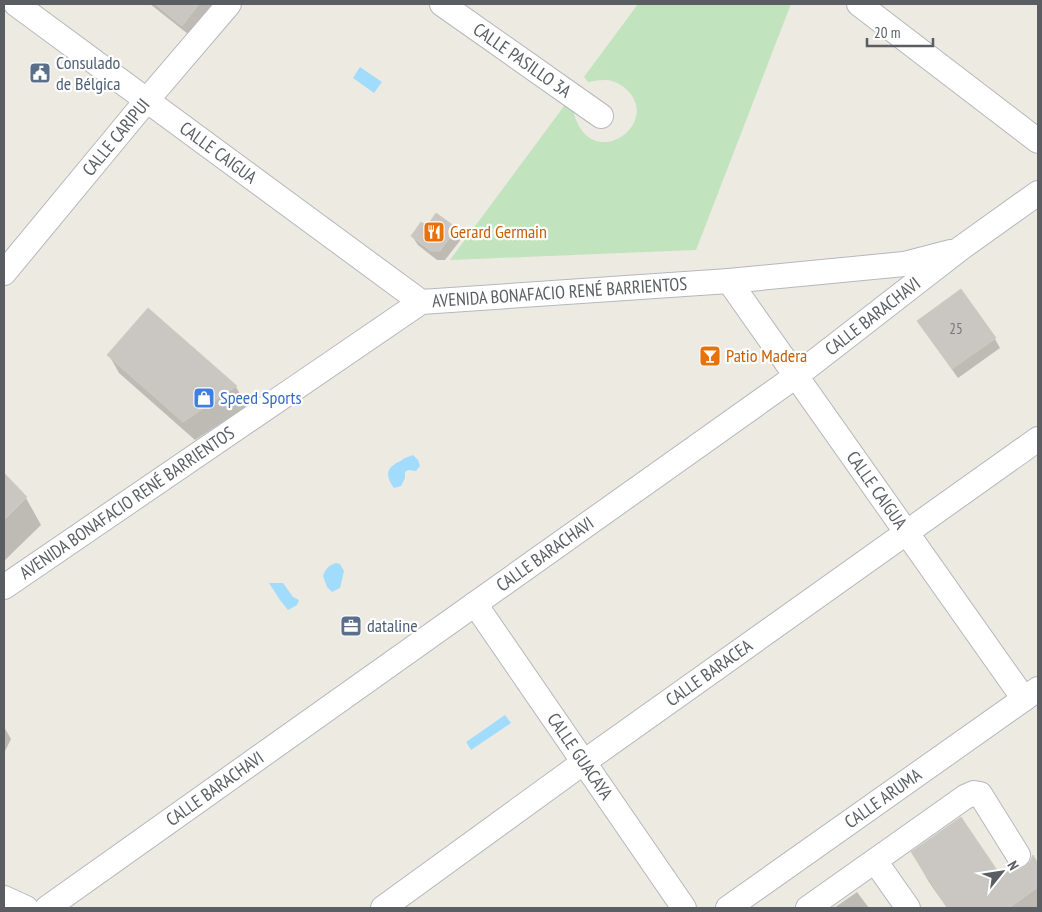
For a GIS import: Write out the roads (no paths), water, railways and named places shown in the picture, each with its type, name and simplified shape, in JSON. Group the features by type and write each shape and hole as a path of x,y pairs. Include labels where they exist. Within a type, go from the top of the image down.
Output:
{"street":[{"name":"CALLE CAIGUA","path":"16,4 421,302"},
{"name":"CALLE CARIPUI","path":"4,273 229,4"},
{"name":"CALLE PASILLO 3A","path":"442,4 601,116"},
{"path":"859,4 1038,141"},
{"name":"CALLE BARACHAVI","path":"47,908 796,376 961,248 1038,193"},
{"name":"AVENIDA BONAFACIO RENÉ BARRIENTOS","path":"4,587 421,302 729,281 904,264 961,248"},
{"name":"CALLE CAIGUA","path":"729,281 906,532 1031,694"},
{"name":"CALLE BARACEA","path":"383,908 584,762 1038,439"},
{"name":"CALLE GUACAYA","path":"475,604 684,908"},
{"name":"CALLE ARUMA","path":"735,906 1031,694"},
{"path":"808,908 965,796 974,793 980,794 1018,855"},
{"path":"875,861 908,908"},
{"path":"4,898 26,908"}],"water":[{"path":"360,67 382,82 374,93 353,78"},
{"path":"413,455 418,460 420,466 416,471 408,470 405,472 405,478 401,486 394,488 388,476 389,470 396,463"},
{"path":"340,564 344,571 340,588 332,592 327,587 323,576 331,565"},
{"path":"269,583 283,583 293,597 299,600 297,605 288,610"},
{"path":"505,715 511,723 471,750 466,742"}],"place":[{"name":"Consulado de Bélgica","path":"40,73"},
{"name":"Gerard Germain","path":"434,232"},
{"name":"Patio Madera","path":"710,356"},
{"name":"Speed Sports","path":"204,398"},
{"name":"dataline","path":"351,626"}]}
